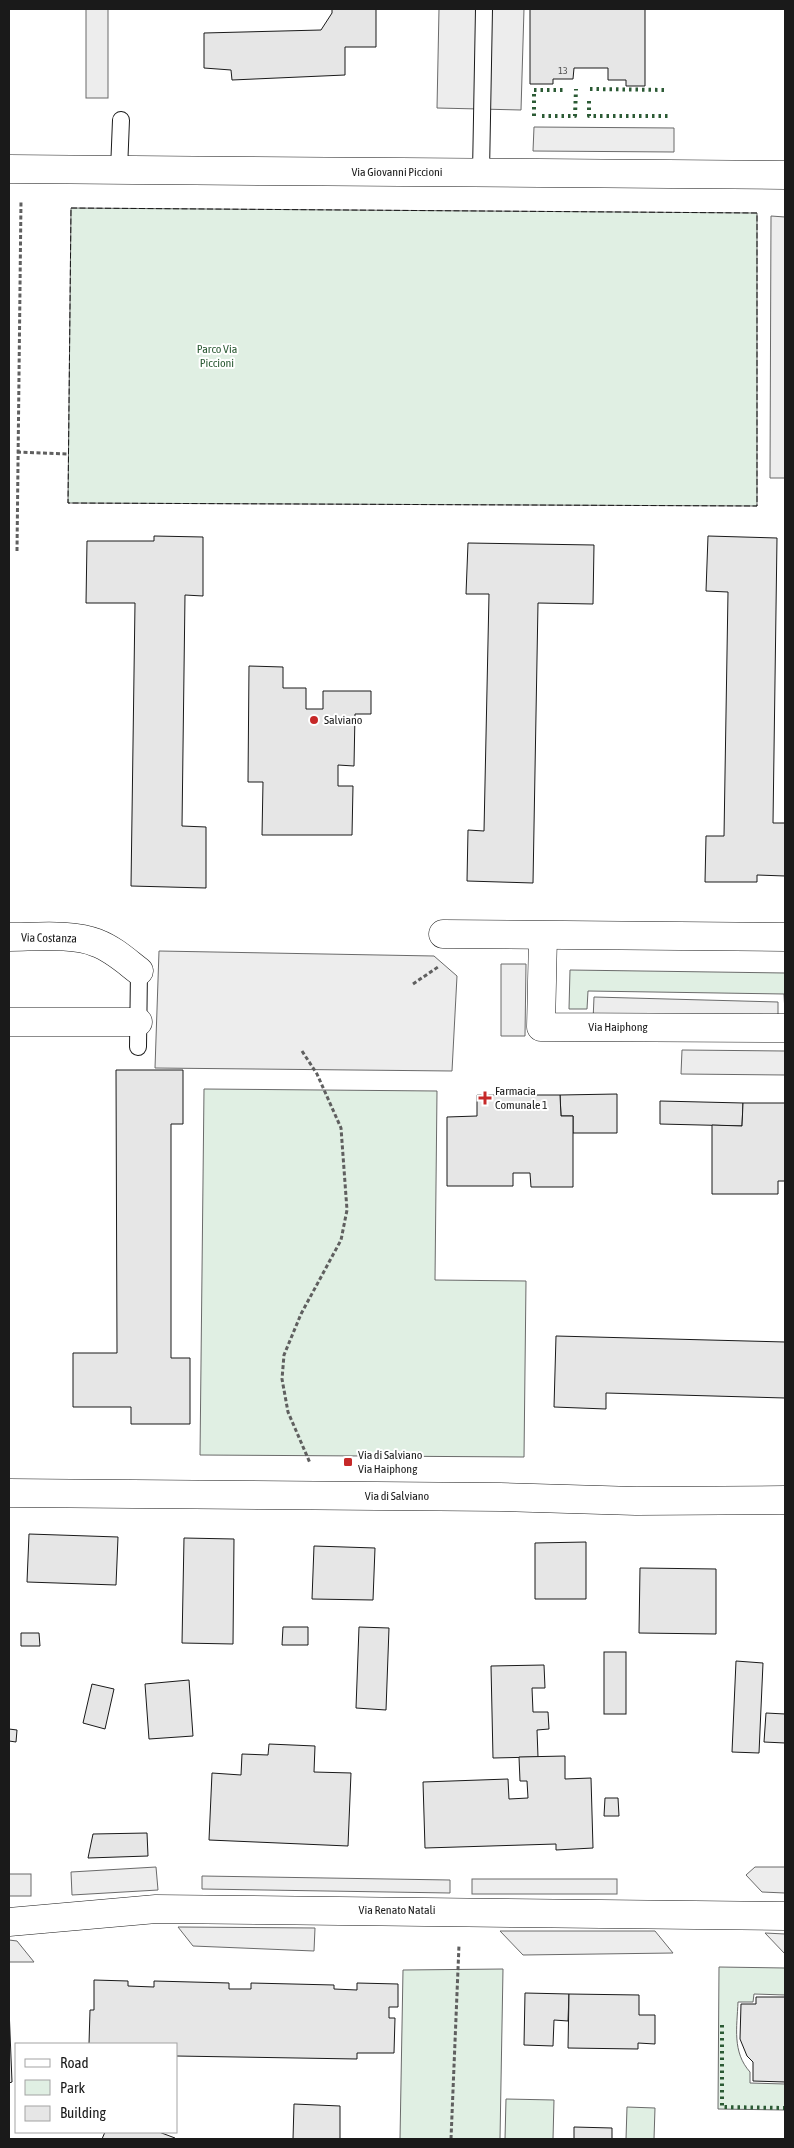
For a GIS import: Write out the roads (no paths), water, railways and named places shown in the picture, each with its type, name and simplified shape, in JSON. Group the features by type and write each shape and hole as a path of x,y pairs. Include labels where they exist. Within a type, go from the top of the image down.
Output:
{"street":[{"name":"Via Giovanni Piccioni","path":"15,169 785,175"},
{"path":"443,934 785,937"},
{"name":"Via Haiphong","path":"543,936 541,1027 785,1028"},
{"name":"Via Costanza","path":"9,937 81,938 114,951 139,971"},
{"path":"9,1022 138,1034"},
{"name":"Via di Salviano","path":"9,1492 500,1497 636,1501 785,1500"},
{"name":"Via Renato Natali","path":"9,1922 156,1909 785,1916"}],"lane":[{"path":"482,172 484,9"},
{"path":"119,170 121,120"},
{"path":"138,1034 139,971"}],"place":[{"name":"Salviano","path":"314,720"},
{"name":"Farmacia Comunale 1","path":"485,1098"},
{"name":"Via di Salviano Via Haiphong","path":"348,1462"}],"park label":[{"name":"Parco Via Piccioni","path":"217,356"}]}
